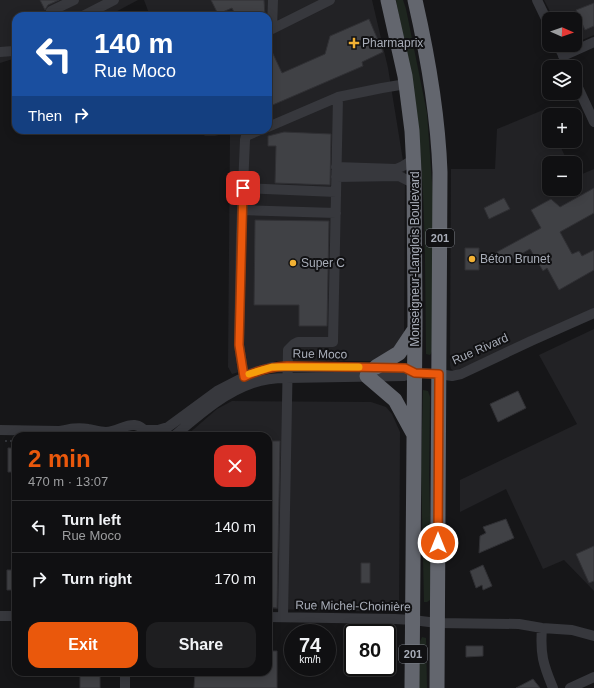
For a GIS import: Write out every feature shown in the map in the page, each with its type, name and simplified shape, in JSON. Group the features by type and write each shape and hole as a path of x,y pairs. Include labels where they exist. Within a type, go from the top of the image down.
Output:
{"highway":[{"name":"Monseigneur-Langlois Boulevard","path":"388,0 406,84 414,159 415,184 412,688"},
{"name":"Monseigneur-Langlois Boulevard","path":"415,0 423,36 434,102 440,159 437,688"},
{"path":"414,435 395,400 371,372 399,353 415,328"}],"street":[{"path":"52,11 74,0"},
{"path":"91,12 114,0"},
{"path":"273,0 272,28 330,0"},
{"path":"537,0 543,12"},
{"path":"564,56 594,42"},
{"path":"0,52 12,50"},
{"path":"562,52 565,60"},
{"path":"272,125 338,97 406,84"},
{"path":"582,96 594,122"},
{"path":"283,617 288,350 298,342 333,342 338,97"},
{"path":"246,381 239,345 244,140 246,136 251,134"},
{"path":"336,172 396,169 414,159"},
{"path":"336,172 399,176 415,184"},
{"path":"243,188 336,192"},
{"path":"242,210 336,213"},
{"name":"Rue Rivard","path":"439,374 452,376 461,374 594,313"},
{"name":"Rue Moco","path":"179,432 261,370 272,367 287,366 404,376 415,373 439,374"},
{"name":"Rue Moco","path":"151,432 168,427 217,391 246,381 371,372"},
{"name":"Rue Moco","path":"0,430 60,431 78,428 106,432 134,425 145,432"},
{"path":"117,432 122,427"},
{"path":"0,616 12,616"},
{"name":"Rue Michel-Choinière","path":"272,617 413,620 437,623 519,624 542,628 572,630 594,636"},
{"path":"542,628 542,659 553,688"},
{"path":"125,676 125,688"},
{"path":"570,688 594,677"}],"path":[{"path":"4,441 12,441"}],"shaded area":[{"path":"0,0 138,0 116,12 12,12 12,59 0,63"},
{"path":"144,0 372,0 388,68 405,173 404,343 385,357 371,361 277,361 232,374 228,367 230,134 272,134 272,12 148,12"},
{"path":"396,0 403,0 406,9 427,113 433,196 433,350 430,355 426,354 424,219 419,138 412,86"},
{"path":"544,0 594,0 594,35 582,40 582,12 550,12"},
{"name":"Béton Brunet","path":"542,110 542,148 561,148 565,156 542,156 542,196 582,196 582,174 594,169 594,317 454,371 451,369 450,365 451,169 495,169 497,129"},
{"path":"202,134 222,134 215,136 205,136"},
{"path":"594,329 594,591 564,560 543,569 506,489 460,512 460,480 577,424 539,355"},
{"path":"423,390 428,391 430,397 429,475 431,553 430,600 427,602 424,602 421,469"},
{"path":"232,401 371,402 386,407 392,414 400,432 399,612 272,609 272,432 191,432 217,409"},
{"path":"422,637 426,638 427,688 419,688 419,644"}],"building":[{"path":"40,0 59,0 48,5 45,10"},
{"path":"211,0 264,0 265,12 234,12 232,8 223,12 217,12"},
{"path":"594,3 594,26 585,30 582,23 582,12 577,12 576,10"},
{"path":"369,19 383,52 362,62 363,66 272,105 272,52 282,73 325,54 330,36"},
{"path":"284,132 331,134 330,185 275,183 276,146 268,146 268,136"},
{"path":"594,188 594,213 560,232 572,254 579,251 582,256 594,250 594,270 559,290 547,268 543,271 530,249 502,265 495,253 541,228 531,210 551,199 560,207"},
{"path":"504,198 510,209 489,219 484,208"},
{"name":"Super C","path":"255,220 329,221 327,326 299,326 299,305 254,305"},
{"name":"Béton Brunet","path":"465,248 479,248 479,270 465,270"},
{"path":"518,391 526,408 498,422 490,404"},
{"path":"272,441 280,441 277,608 272,607"},
{"path":"8,448 12,448 12,472 8,472"},
{"path":"506,519 514,538 479,553 480,536 486,533 483,527"},
{"path":"594,546 594,581 589,583 576,554"},
{"path":"361,563 370,563 370,583 361,583"},
{"path":"483,565 492,586 483,590 482,585 476,588 470,571"},
{"path":"7,570 12,570 12,590 7,590"},
{"path":"466,646 483,646 483,656 466,657"},
{"path":"272,651 277,651 277,688 194,688 195,676 272,676"},
{"path":"80,676 100,676 100,688 80,688"},
{"path":"533,679 540,688 516,688"}],"slow traffic":[{"path":"249,374 272,367 287,366 359,367"}],"place":[{"name":"Pharmaprix","path":"354,43"},
{"name":"Béton Brunet","path":"472,259"},
{"name":"Super C","path":"293,263"}],"route":[{"path":"243,188 239,345 244,377 272,367 287,366 405,368 415,373 439,374 438,543"}]}
